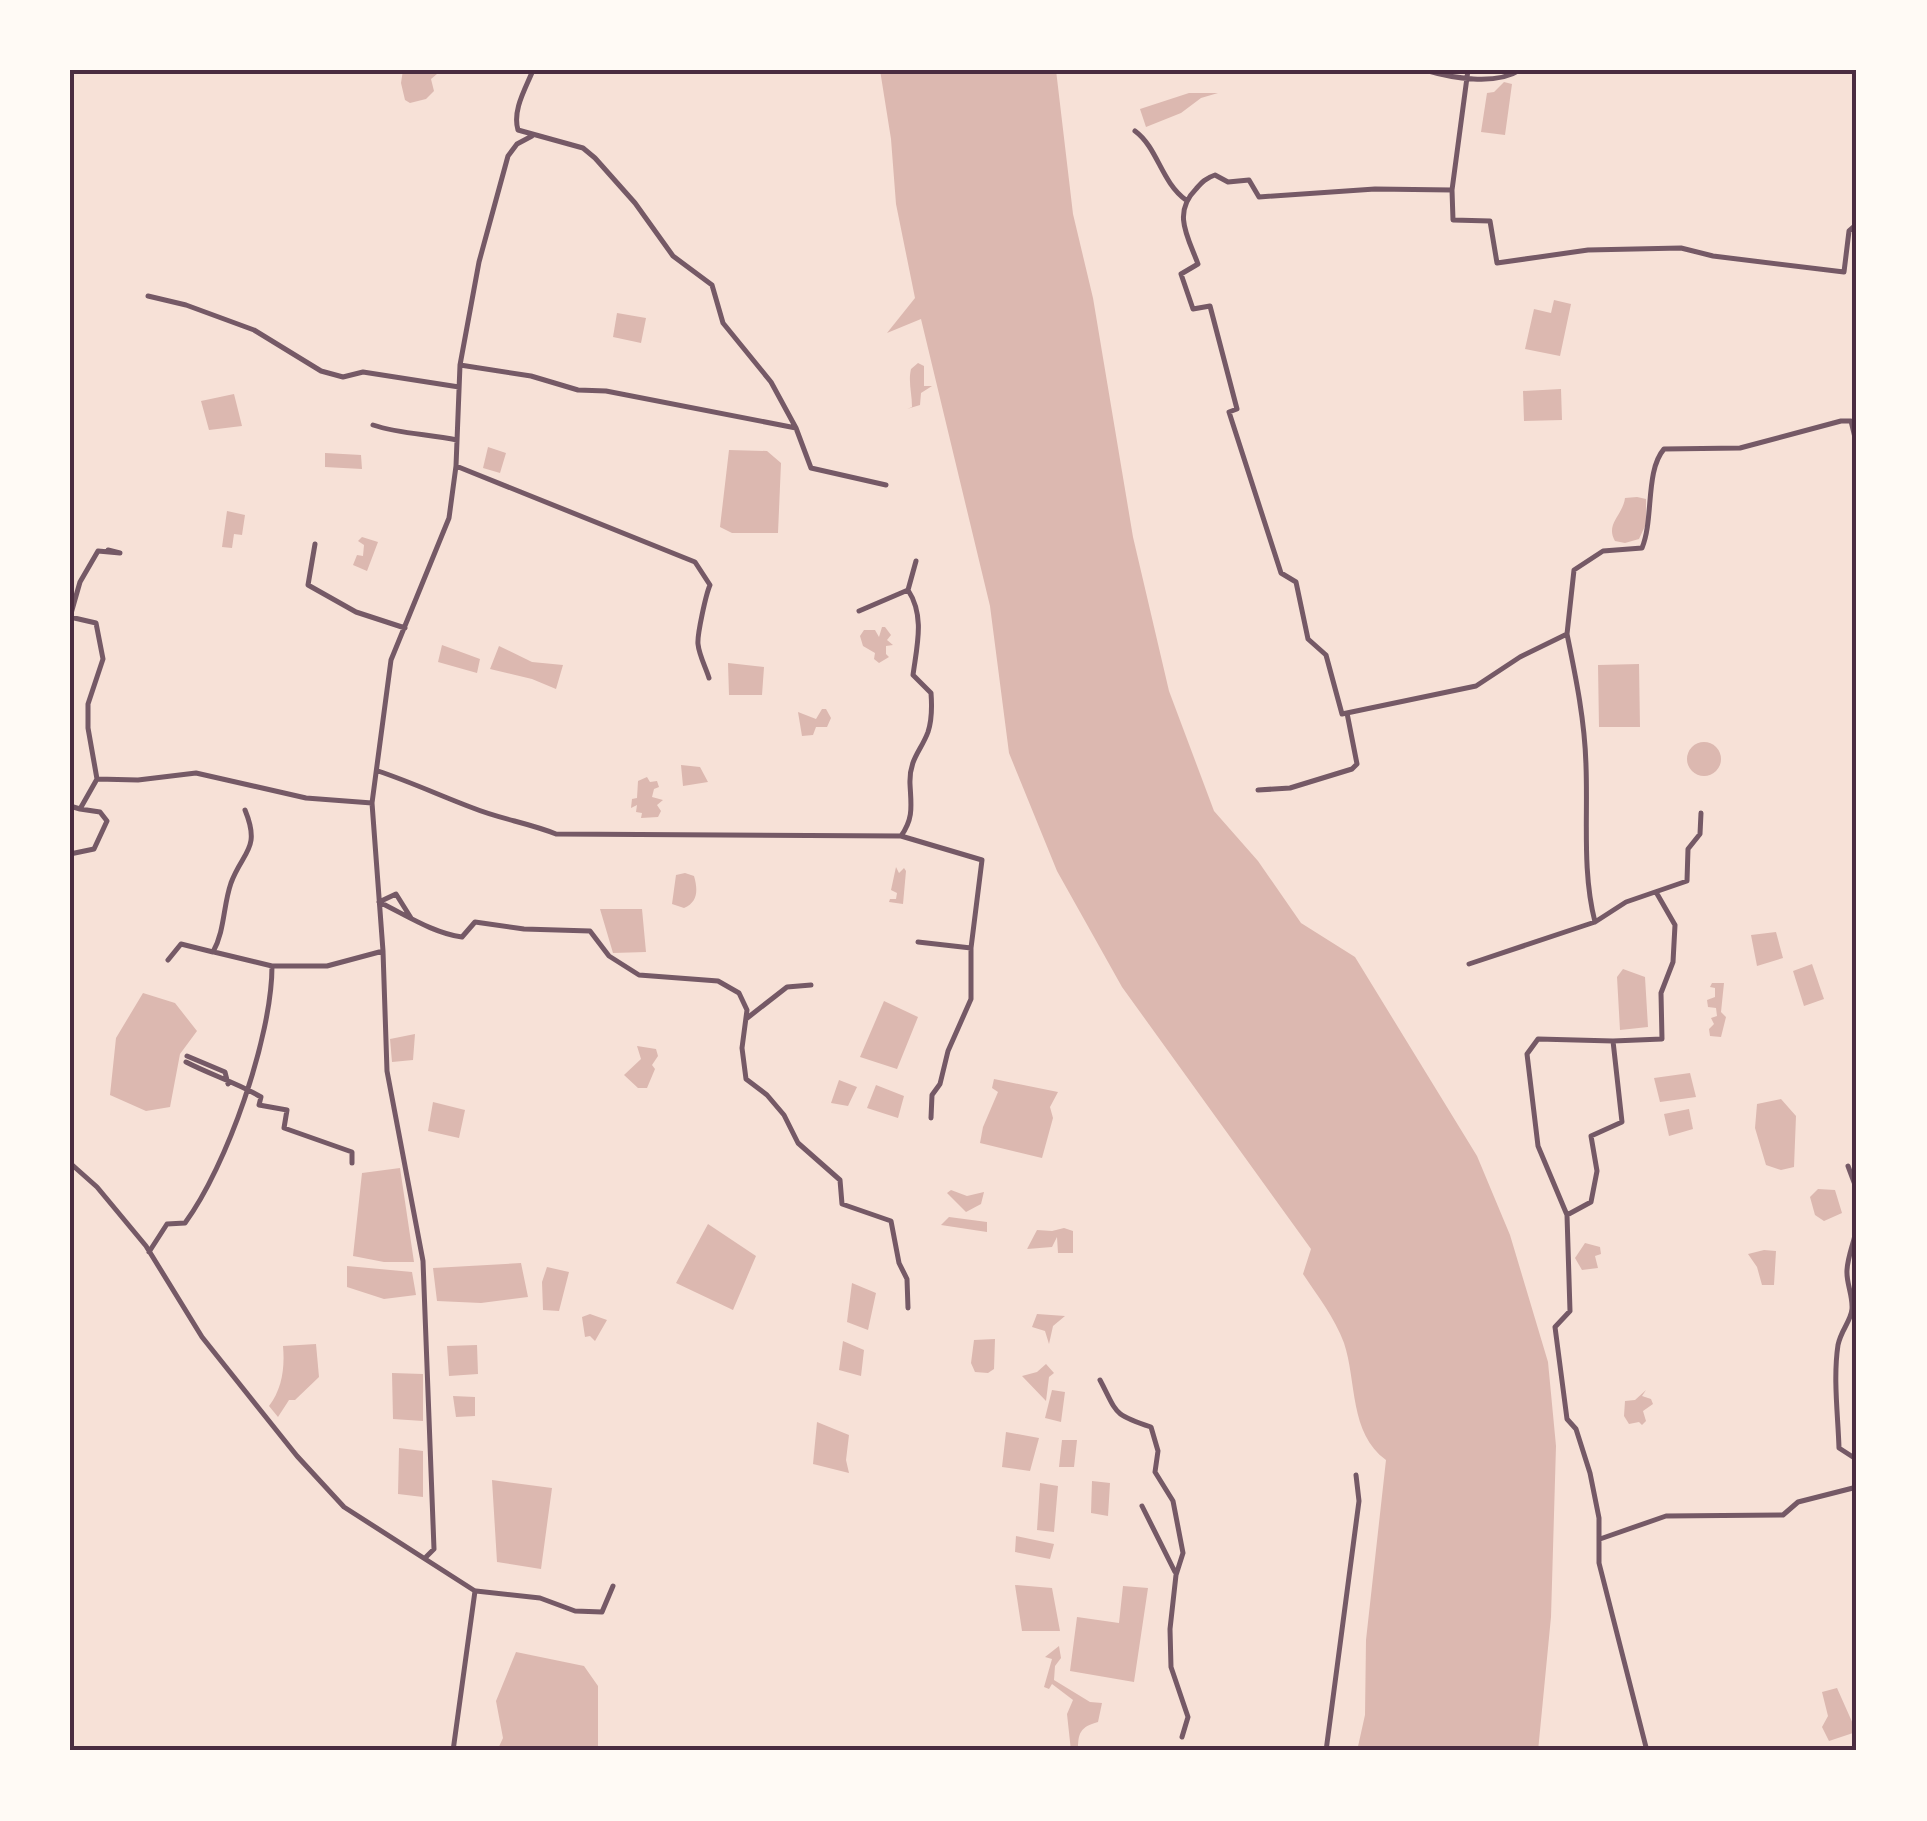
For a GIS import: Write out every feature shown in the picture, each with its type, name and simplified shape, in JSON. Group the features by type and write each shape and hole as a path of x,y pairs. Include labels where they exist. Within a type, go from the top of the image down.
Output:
{"street":[{"path":"533,70 515,120 518,130 583,148 636,203 673,256 712,284 723,323 771,382 796,428 811,468 886,486"},
{"path":"1425,70 1467,80 1520,70"},
{"path":"1468,70 1452,190 1453,220 1490,221 1496,263 1588,250 1681,248 1713,256 1844,272 1848,231 1857,224"},
{"path":"1135,131 1144,137 1173,190 1186,200"},
{"path":"426,1557 434,1549 423,1261 387,1071 372,803 391,660 448,518 456,466 460,365 479,262 502,174 516,144 532,136"},
{"path":"1452,190 1375,188 1259,197 1249,180 1228,182 1215,175 1186,200 1181,218 1198,264 1181,274 1193,308 1210,306 1238,410 1229,412 1281,573 1296,582 1308,639 1326,655 1342,714 1476,686 1520,657 1568,634"},
{"path":"148,296 186,305 254,330 321,372 343,376 363,372 460,387"},
{"path":"460,365 796,428"},
{"path":"1595,922 1588,892 1586,762 1568,634 1574,570 1603,551 1642,548 1648,532 1655,459 1664,449 1740,448 1841,421 1851,421 1857,446"},
{"path":"373,425 397,434 423,433 457,440"},
{"path":"456,466 695,562 710,585 703,603 698,643 710,678"},
{"path":"315,544 308,585 356,612 405,628"},
{"path":"80,809 97,779 88,704 102,659 96,623 70,617 80,582 98,551 120,554 108,550"},
{"path":"901,836 911,822 910,783 915,753 927,735 932,710 931,693 913,675 919,618 916,602 908,590 916,560"},
{"path":"859,611 908,590"},
{"path":"1258,790 1290,788 1352,769 1357,764 1347,712"},
{"path":"378,771 430,788 472,808 529,822 556,834 901,836 982,860 971,948 971,999 948,1051 940,1084 932,1095 931,1118"},
{"path":"97,779 138,780 196,773 306,798 372,803"},
{"path":"70,806 100,812 107,820 94,848 70,854"},
{"path":"213,952 222,936 232,882 248,856 252,828 245,810"},
{"path":"1469,964 1595,922 1626,902 1687,881 1688,849 1700,834 1701,813"},
{"path":"1648,1751 1599,1563 1600,1539 1590,1473 1576,1429 1568,1419 1555,1327 1570,1311 1566,1215 1538,1146 1528,1054 1538,1039 1662,1039 1662,994 1674,962 1675,925 1656,892"},
{"path":"379,902 396,894 412,918"},
{"path":"379,902 446,935 462,937 476,922 524,929 590,931 609,956 638,975 718,981 738,993 747,1010 742,1048 746,1079 784,1114 798,1142 840,1180 842,1204 891,1221 899,1263 908,1279 908,1308"},
{"path":"918,942 971,948"},
{"path":"168,960 180,944 272,966 327,966 383,952"},
{"path":"149,1252 167,1224 184,1223 202,1200 260,1047 272,966"},
{"path":"744,1020 787,987 812,984"},
{"path":"1566,1215 1591,1202 1597,1171 1591,1136 1622,1122 1612,1042"},
{"path":"187,1059 225,1072 228,1084 262,1097 259,1105 287,1110 284,1128 352,1152 352,1163"},
{"path":"70,1163 98,1187 149,1252 202,1337 344,1507 475,1591 540,1598 575,1610 602,1612 613,1586"},
{"path":"1848,1166 1857,1190"},
{"path":"1857,1225 1856,1244 1846,1275 1852,1316 1842,1328 1837,1386 1840,1448 1856,1459 1857,1469"},
{"path":"1100,1380 1114,1410 1151,1427 1158,1451 1156,1472 1174,1501 1183,1553 1176,1575 1170,1629 1171,1667 1188,1717 1182,1737"},
{"path":"1326,1751 1359,1500 1356,1474"},
{"path":"1600,1539 1666,1516 1782,1515 1798,1502 1857,1486"},
{"path":"1142,1506 1176,1575"},
{"path":"453,1751 475,1591"}],"shaded area":[{"path":"403,70 437,70 431,79 434,91 426,99 410,103 405,100"},
{"path":"880,70 1056,70 1073,214 1093,298 1133,537 1169,691 1214,811 1258,861 1301,923 1355,957 1477,1156 1510,1235 1548,1362 1556,1446 1551,1617 1538,1751 1357,1751 1365,1715 1366,1640 1386,1460 1374,1449 1360,1421 1340,1334 1303,1274 1311,1249 1122,987 1057,871 1009,753 990,606 921,319 887,333 915,298 896,204"},
{"path":"1504,82 1512,84 1505,135 1481,132 1487,93"},
{"path":"1189,93 1218,93 1146,127 1140,109"},
{"path":"1554,300 1571,304 1560,356 1525,349 1534,309 1551,313"},
{"path":"617,313 646,318 641,343 613,337"},
{"path":"918,363 924,366 924,386 932,386 921,393 920,405 907,409 912,407 911,369"},
{"path":"1561,389 1562,420 1524,421 1523,391"},
{"path":"234,394 242,426 209,430 201,401"},
{"path":"488,447 506,453 500,473 483,468"},
{"path":"729,450 767,451 781,463 778,533 732,533 720,527"},
{"path":"325,453 361,455 362,469 325,467"},
{"path":"1625,498 1646,499 1646,524 1639,539 1615,541 1613,524"},
{"path":"227,511 245,515 242,535 234,534 232,548 222,547"},
{"path":"362,537 378,542 367,571 353,565 357,555 363,556 364,545 358,541"},
{"path":"882,627 891,635 887,640 893,645 886,646 889,657 879,663 874,659 875,653 863,646 860,636 864,630 875,630 879,637"},
{"path":"442,645 480,659 477,673 438,662"},
{"path":"499,646 532,662 563,665 556,689 490,669"},
{"path":"728,663 764,667 762,695 729,695"},
{"path":"1639,664 1640,727 1599,727 1598,665"},
{"path":"822,709 831,718 827,727 816,727 813,735 802,736 798,712 816,719"},
{"path":"1704,742 1716,747 1721,759 1716,771 1704,776 1692,771 1687,759 1692,747"},
{"path":"681,765 700,767 708,782 683,786"},
{"path":"647,777 650,782 657,781 659,787 652,797 663,800 657,805 661,811 658,817 641,818 642,813 636,812 637,805 631,808 632,799 637,798 638,781"},
{"path":"896,867 899,873 904,868 906,871 903,904 889,902 896,899 897,893 891,890"},
{"path":"676,875 694,876 696,891 692,902 684,908 672,904"},
{"path":"600,909 642,909 646,952 613,953"},
{"path":"1776,932 1783,958 1757,966 1751,935"},
{"path":"1812,964 1824,999 1804,1006 1793,971"},
{"path":"1623,969 1645,977 1648,1027 1620,1030 1617,977"},
{"path":"1712,983 1724,983 1721,1012 1726,1017 1721,1037 1710,1036 1709,1029 1714,1024 1711,1018 1717,1016 1716,1008 1708,1007 1707,1000 1715,997"},
{"path":"143,993 175,1003 197,1031 180,1054 170,1107 146,1111 110,1095 116,1038"},
{"path":"884,1001 918,1017 897,1069 860,1057"},
{"path":"415,1034 413,1060 392,1062 390,1039"},
{"path":"637,1046 656,1049 658,1056 647,1088 638,1088 624,1075 641,1059"},
{"path":"1690,1073 1696,1097 1660,1102 1654,1078"},
{"path":"994,1079 1058,1092 1050,1107 1053,1118 1042,1158 980,1143 998,1092 992,1088"},
{"path":"839,1080 857,1087 848,1106 831,1103"},
{"path":"876,1085 904,1096 898,1118 867,1108"},
{"path":"1781,1099 1796,1116 1794,1167 1781,1170 1766,1165 1755,1128 1757,1104"},
{"path":"433,1102 465,1110 459,1138 428,1131"},
{"path":"1689,1109 1693,1129 1669,1136 1664,1114"},
{"path":"400,1168 414,1262 353,1256 362,1173"},
{"path":"1818,1189 1835,1190 1842,1213 1824,1221 1815,1215 1810,1197"},
{"path":"951,1190 967,1196 984,1192 981,1204 966,1212 947,1193"},
{"path":"949,1217 987,1222 987,1232 941,1225"},
{"path":"708,1224 756,1256 733,1310 676,1283"},
{"path":"1037,1230 1073,1231 1073,1253 1058,1253 1057,1237 1052,1247 1027,1249"},
{"path":"1585,1243 1600,1247 1601,1254 1595,1256 1598,1268 1582,1270 1575,1258"},
{"path":"1776,1251 1774,1285 1762,1285 1748,1254"},
{"path":"521,1263 528,1297 481,1303 437,1301 433,1268"},
{"path":"347,1266 412,1272 416,1295 384,1299 347,1287"},
{"path":"547,1267 569,1272 559,1311 543,1310 542,1282"},
{"path":"852,1283 876,1293 868,1330 847,1322"},
{"path":"590,1314 607,1320 595,1341 585,1337 582,1317"},
{"path":"1037,1314 1065,1316 1053,1326 1049,1344 1045,1331 1032,1327"},
{"path":"995,1339 994,1369 988,1373 975,1372 971,1363 974,1340"},
{"path":"843,1341 864,1350 861,1376 839,1370"},
{"path":"316,1344 319,1377 295,1400 289,1400 278,1417 269,1406 282,1378 283,1346"},
{"path":"477,1345 478,1374 449,1376 447,1346"},
{"path":"1046,1364 1054,1373 1049,1377 1046,1401 1022,1376 1037,1372"},
{"path":"392,1373 423,1374 423,1421 393,1419"},
{"path":"1052,1390 1065,1392 1061,1422 1045,1418"},
{"path":"1646,1390 1642,1396 1653,1404 1643,1411 1646,1421 1642,1425 1629,1424 1624,1416 1625,1401 1635,1400"},
{"path":"453,1396 475,1397 475,1416 456,1417"},
{"path":"817,1422 849,1435 849,1473 813,1464"},
{"path":"1006,1432 1039,1438 1030,1471 1002,1467"},
{"path":"1062,1440 1077,1440 1074,1467 1059,1467"},
{"path":"399,1448 423,1451 423,1497 398,1494"},
{"path":"492,1480 552,1488 541,1569 497,1562"},
{"path":"1092,1481 1110,1483 1108,1516 1091,1513"},
{"path":"1040,1483 1058,1486 1054,1532 1037,1530"},
{"path":"1016,1536 1054,1544 1050,1559 1015,1552"},
{"path":"1015,1585 1052,1588 1060,1631 1022,1631"},
{"path":"1123,1586 1148,1588 1134,1682 1070,1671 1077,1617 1119,1623"},
{"path":"1059,1646 1061,1658 1055,1666 1054,1680 1090,1702 1102,1703 1098,1722 1081,1732 1078,1751 1071,1751 1067,1714 1073,1700 1052,1684 1049,1689 1044,1687 1052,1659 1045,1657"},
{"path":"516,1652 584,1666 598,1686 598,1751 497,1751 503,1738 496,1701"},
{"path":"1837,1688 1853,1724 1857,1710 1856,1732 1829,1741 1822,1727 1828,1716 1822,1692"}]}
